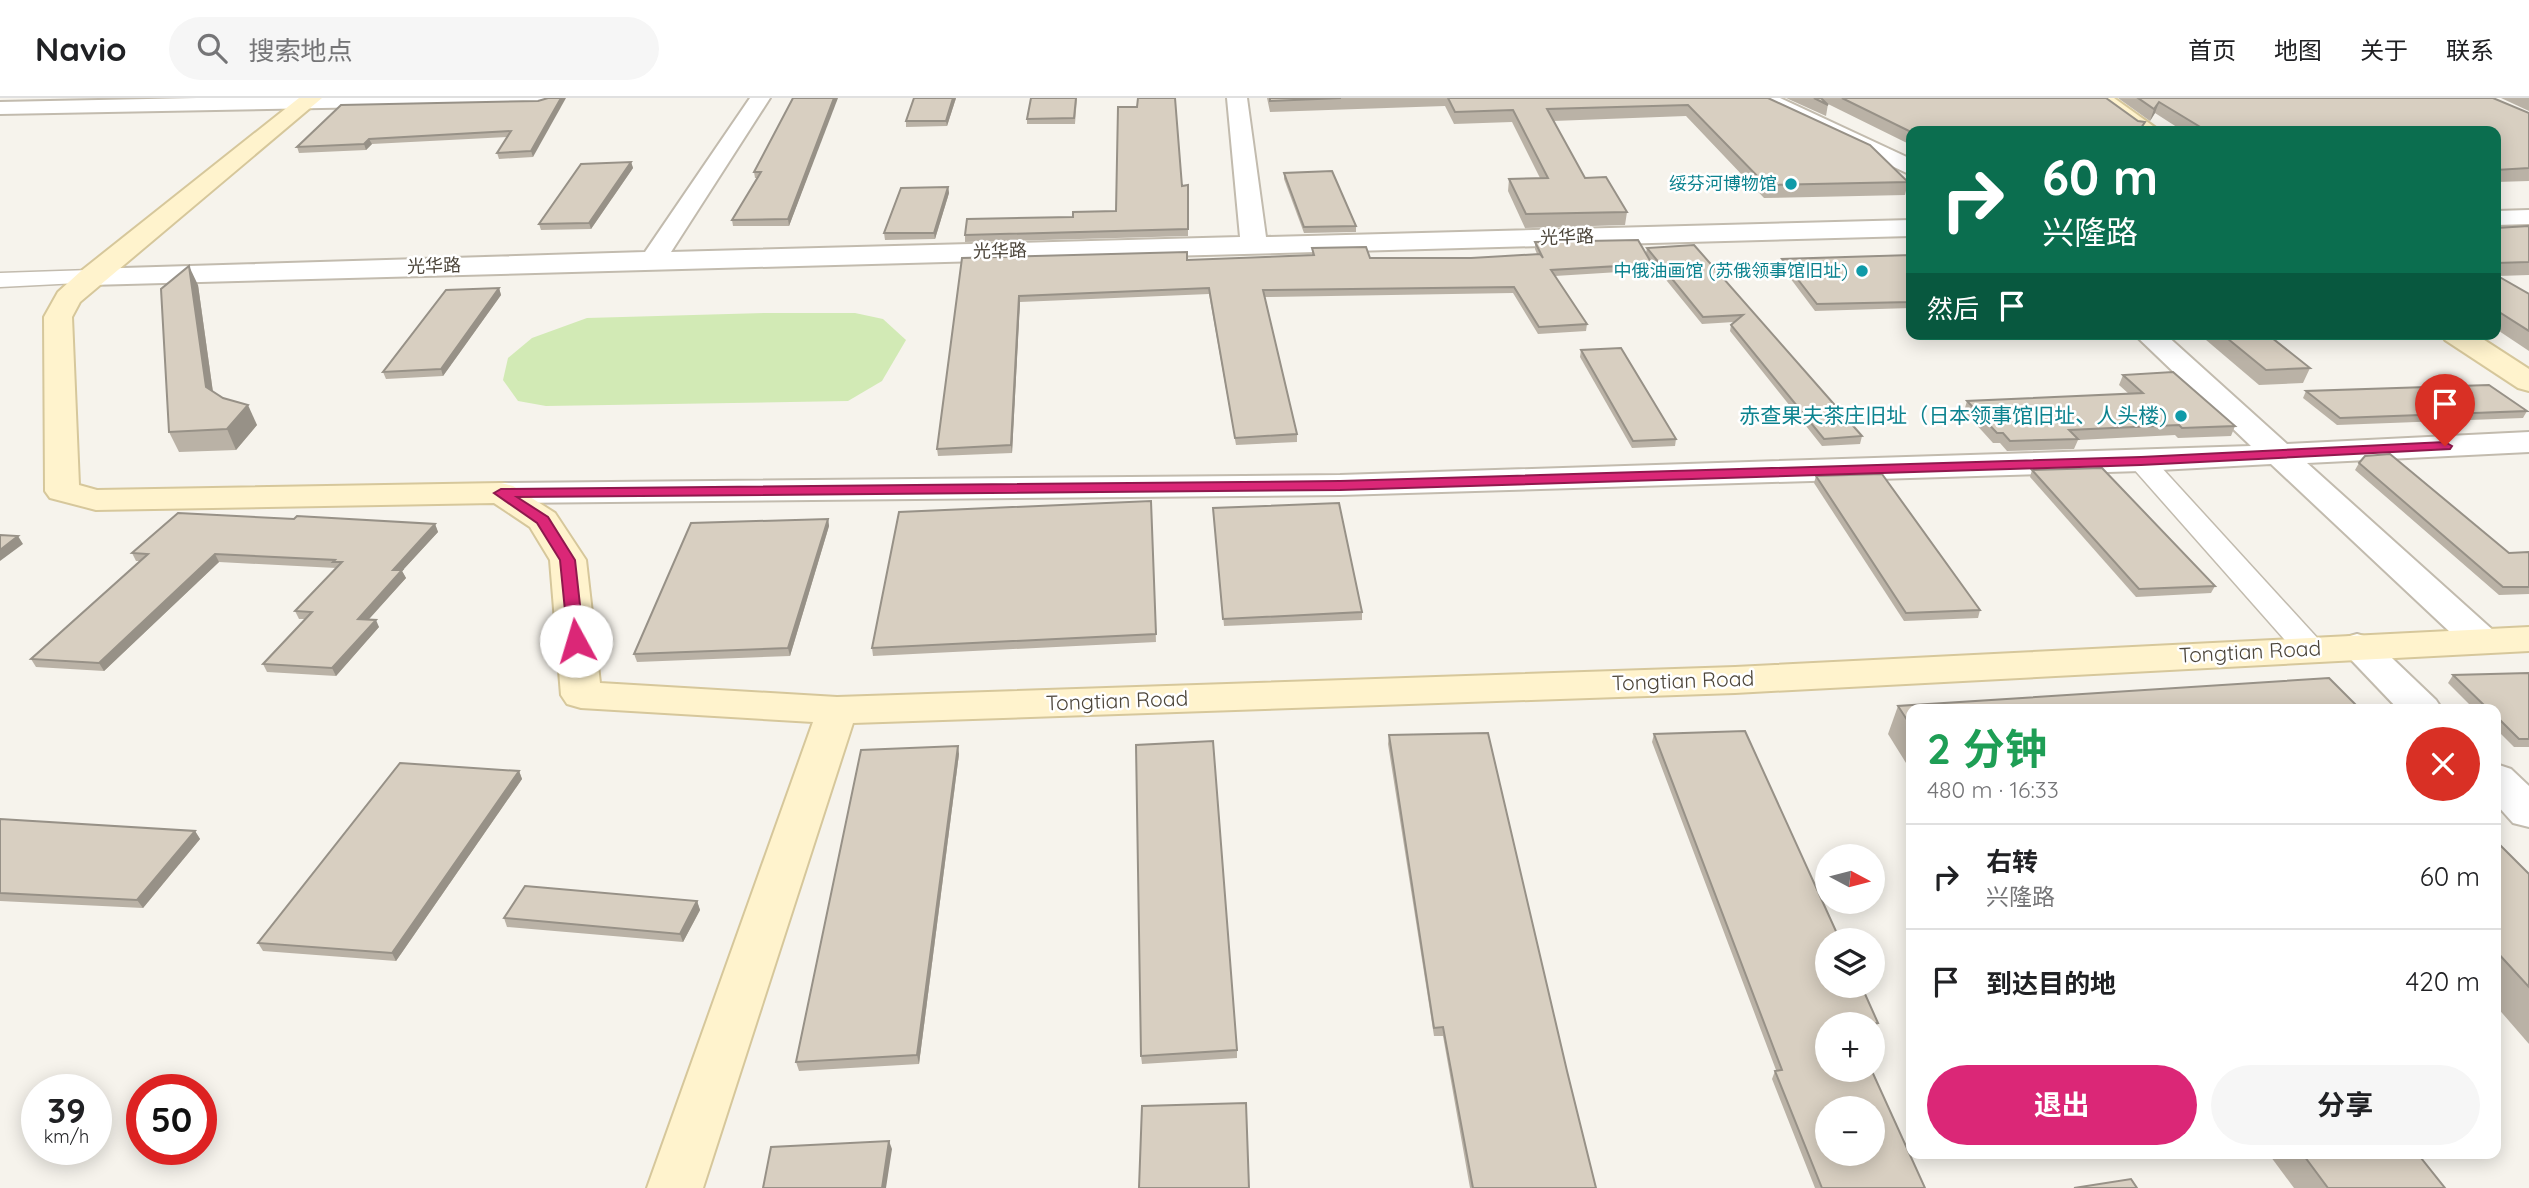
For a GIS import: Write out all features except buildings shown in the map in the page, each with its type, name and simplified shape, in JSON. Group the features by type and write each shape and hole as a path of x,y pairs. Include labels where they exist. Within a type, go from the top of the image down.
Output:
{"main road":[{"path":"2100,98 2142,126"},
{"path":"310,100 90,277 68,298 58,317 62,491 96,500 501,493"},
{"path":"2464,340 2529,382"},
{"name":"Tongtian Road","path":"501,493 543,520 568,560 581,695 837,710 1735,680 2529,639"},
{"path":"675,1188 837,710"}],"street":[{"path":"0,108 310,100 540,98"},
{"path":"653,260 760,98"},
{"path":"1237,98 1254,245"},
{"path":"1763,98 1906,166"},
{"path":"2501,218 2529,217"},
{"name":"光华路","path":"90,277 1906,228"},
{"path":"0,280 90,277"},
{"path":"2154,340 2481,640"},
{"path":"501,493 1340,485 2141,461 2529,442"},
{"path":"2141,461 2310,649"},
{"path":"2357,646 2417,704"},
{"path":"2501,784 2529,811"}],"green space":[{"path":"855,313 883,319 906,340 882,381 848,401 546,406 518,401 503,380 508,358 532,338 587,318"}],"place":[{"name":"绥芬河博物馆","path":"1791,184"},
{"name":"中俄油画馆 (苏俄领事馆旧址)","path":"1862,271"},
{"name":"赤查果夫茶庄旧址（日本领事馆旧址、人头楼)","path":"2181,416"}],"route":[{"path":"576,641 568,560 543,520 501,493 1340,485 2141,461 2445,446"}]}
